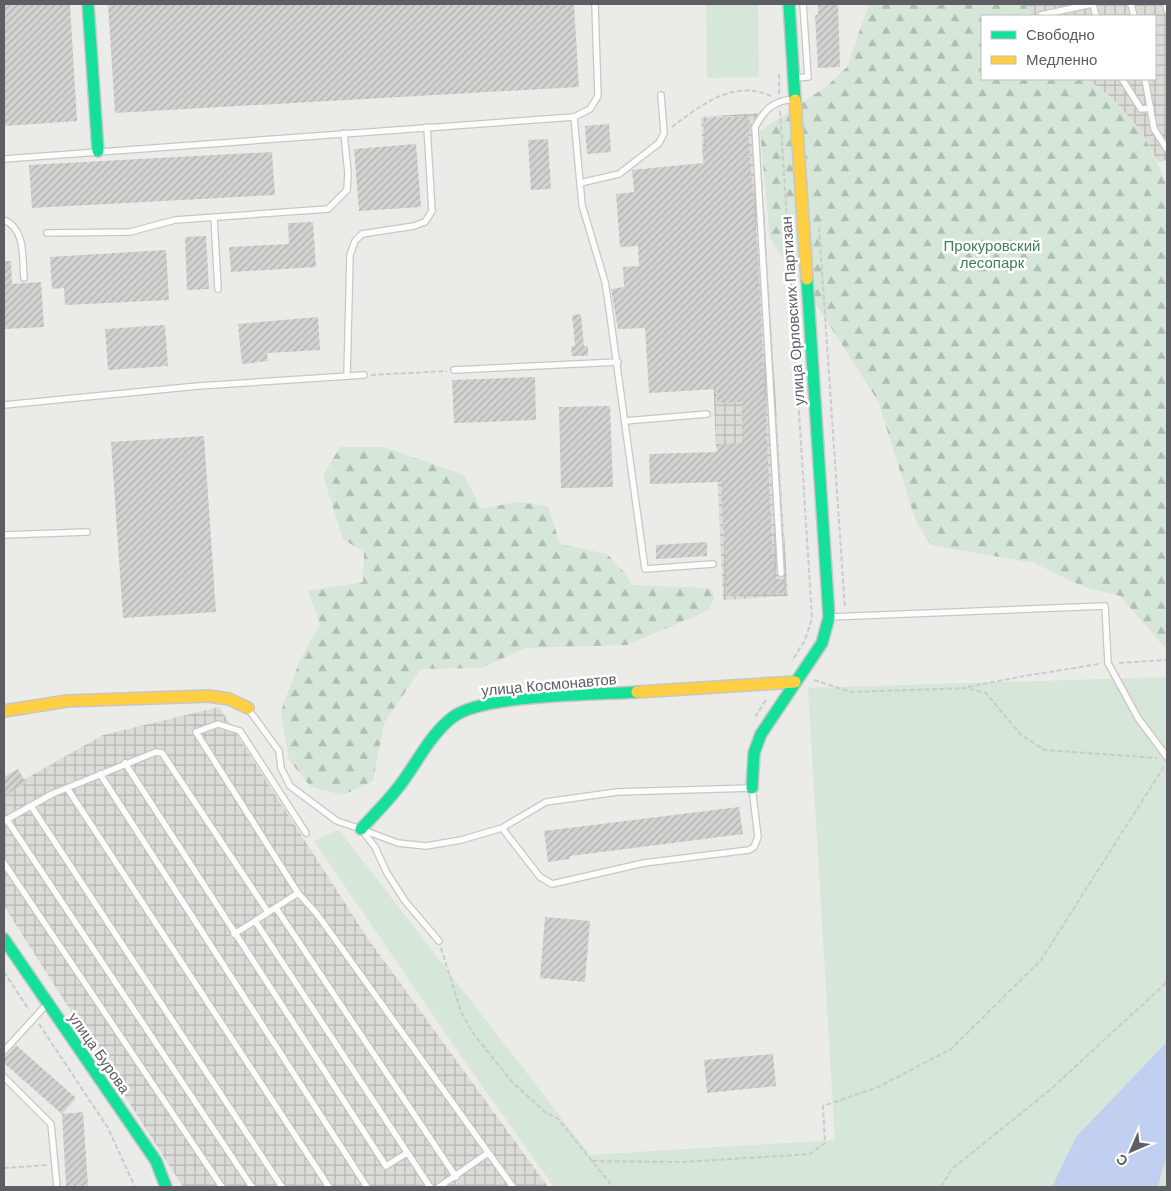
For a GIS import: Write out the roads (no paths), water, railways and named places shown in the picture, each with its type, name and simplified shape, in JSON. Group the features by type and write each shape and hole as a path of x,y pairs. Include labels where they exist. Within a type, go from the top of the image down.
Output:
{"street":[{"path":"88,4 98,151"},
{"name":"улица Орловских Партизан","path":"752,788 754,753 761,734 822,643 829,617 789,4"},
{"name":"улица Космонавтов","path":"361,829 412,772 437,734 454,717 474,706 515,700 778,683 798,679"},
{"path":"4,711 67,701 208,696 229,699 248,708"},
{"name":"улица Бурова","path":"4,939 156,1161 166,1187"}],"lane":[{"path":"4,159 574,117 590,108 598,96 595,4"},
{"path":"793,78 808,77 803,4"},
{"path":"1045,15 1092,4"},
{"path":"1166,4 1167,10"},
{"path":"1123,80 1141,109 1150,108"},
{"path":"1145,80 1154,129 1167,149"},
{"path":"580,183 619,174 659,143 664,133 662,95"},
{"path":"781,573 756,127 764,112 780,100 794,99"},
{"path":"574,117 582,205 605,282 618,362 645,569 713,564"},
{"path":"347,376 350,254 355,241 362,234 414,226 425,222 432,211 427,127"},
{"path":"48,233 130,232 175,220 328,209 347,190 348,173 344,133"},
{"path":"214,217 218,289"},
{"path":"4,220 14,226 20,235 24,278"},
{"path":"454,370 618,362"},
{"path":"4,405 198,386 364,375"},
{"path":"625,421 707,414"},
{"path":"4,536 87,532"},
{"path":"829,617 1105,606 1108,663 1138,718 1167,759"},
{"path":"248,708 279,751 281,768 290,786 337,821 398,843 426,846 461,840 502,828 546,802 617,792 752,788 758,838 754,847 749,850 644,863 559,884 547,882 540,877 502,828"},
{"path":"306,833 240,731 218,724 196,732 298,894 317,914 513,1187"},
{"path":"252,1187 5,821 67,788 125,763 156,752 162,753 268,912"},
{"path":"125,763 386,1166 408,1153"},
{"path":"100,774 367,1187"},
{"path":"67,788 329,1187"},
{"path":"31,806 282,1187"},
{"path":"361,829 375,847 387,873 405,901 439,941"},
{"path":"4,863 222,1187"},
{"path":"234,934 298,894"},
{"path":"276,908 456,1177"},
{"path":"255,920 430,1187"},
{"path":"4,1051 47,1004"},
{"path":"4,1077 52,1124 57,1187"},
{"path":"439,1187 488,1153"}],"water":[{"path":"1167,1042 1167,1160 1164,1164 1158,1187 1052,1187 1076,1137"}],"park label":[{"name":"Прокуровский лесопарк","path":"992,254"}]}
